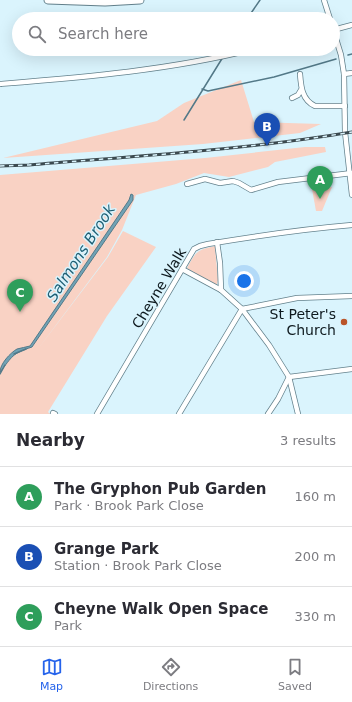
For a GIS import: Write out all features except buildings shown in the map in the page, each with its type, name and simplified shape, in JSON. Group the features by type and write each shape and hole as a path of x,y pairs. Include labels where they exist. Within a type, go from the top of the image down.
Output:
{"street":[{"path":"48,0 105,2 140,0"},
{"path":"324,0 328,12"},
{"path":"340,27 352,24"},
{"path":"340,52 344,74 345,132 351,173 352,195"},
{"path":"0,84 94,76 184,63 220,56"},
{"path":"344,74 352,73"},
{"path":"300,74 301,90 309,102 315,106 345,106"},
{"path":"292,98 301,90"},
{"path":"187,184 205,179 220,183 232,181 239,183 250,190 278,182 351,173"},
{"name":"Cheyne Walk","path":"97,414 194,249 218,242 305,229 352,225"},
{"path":"218,242 221,290"},
{"path":"182,269 221,290 242,309 269,345 289,377 298,414"},
{"path":"179,414 242,309 297,298 352,296"},
{"path":"289,377 352,369"},
{"path":"268,414 278,399 289,377"}],"shaded area":[{"path":"241,80 254,122 321,124 300,133 203,144 3,158 157,121 184,103"},
{"path":"305,147 325,147 326,152 275,162 268,167 229,177 204,173 176,184 136,195 122,230 107,257 38,349 108,257 123,231 156,247 107,316 48,412 50,414 0,414 0,175 205,158"},
{"path":"332,187 322,211 316,211 312,189"},
{"path":"215,246 218,280 217,284 214,285 187,268 197,252"}],"water":[{"path":"131,194 133,195 133,200 32,347 13,356 0,372 4,362 11,353 17,349 30,346 129,200"}],"waterway":[{"name":"Salmons Brook","path":"252,12 260,0"},
{"path":"348,55 352,54"},
{"name":"Salmons Brook","path":"184,120 223,57"},
{"path":"202,89 208,91 274,77 336,59"},
{"name":"Salmons Brook","path":"14,354 26,349"},
{"name":"Salmons Brook","path":"0,374 5,365"}],"railway":[{"path":"0,166 29,165 231,148 352,132"}],"place":[{"name":"Grange Park","path":"267,146"},
{"name":"The Gryphon Pub Garden","path":"320,199"},
{"name":"Cheyne Walk Open Space","path":"20,312"},
{"name":"St Peter's Church","path":"344,322"}]}
